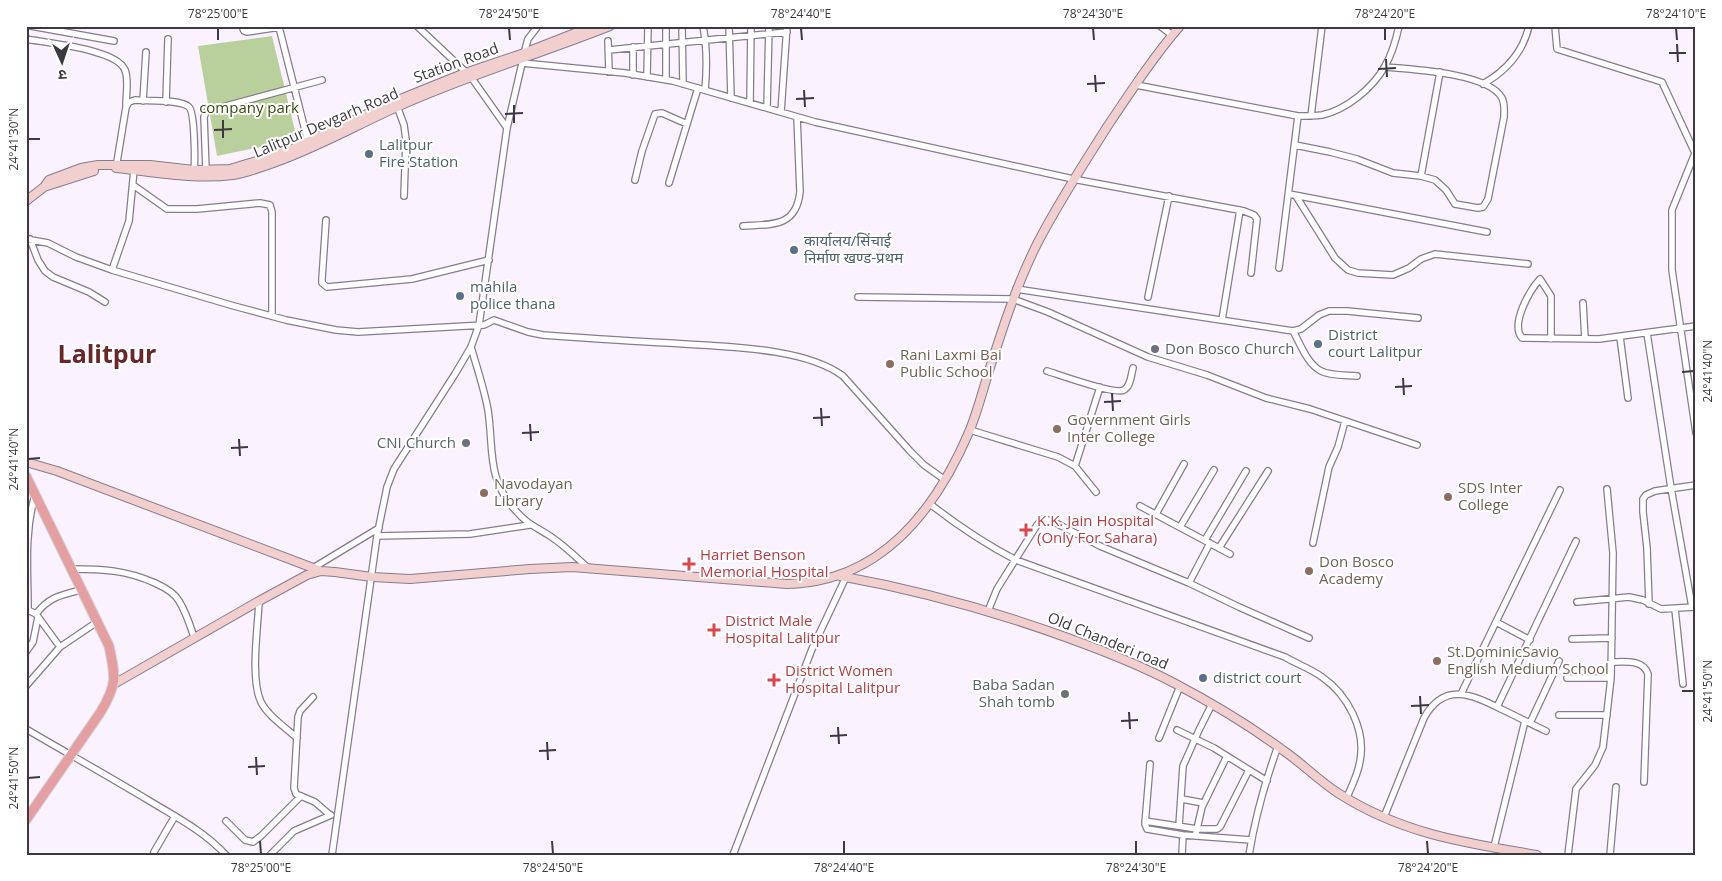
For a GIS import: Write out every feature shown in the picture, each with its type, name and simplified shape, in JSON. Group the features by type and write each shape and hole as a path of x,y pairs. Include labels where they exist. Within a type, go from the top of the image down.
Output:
{"main road":[{"path":"26,476 109,646 114,668 114,684 111,695 26,820"}],"street":[{"path":"31,26 114,41"},
{"path":"242,26 244,31 247,32 281,27 308,142"},
{"path":"416,26 468,75 507,128"},
{"path":"332,855 377,536 387,487 394,469 471,347 478,325 489,260 507,128 528,39 538,26"},
{"path":"523,58 593,26"},
{"name":"Lalitpur Devgarh Road","path":"26,201 44,187 87,172 116,166 134,170 194,174 234,174 264,166 309,148 468,75 523,58 610,26"},
{"path":"666,26 666,80"},
{"path":"682,26 683,84"},
{"path":"703,26 705,40 705,90"},
{"path":"729,26 731,98"},
{"path":"750,103 751,26"},
{"path":"767,108 769,26"},
{"path":"1160,26 1172,35"},
{"path":"26,462 57,471 321,571 372,578 410,579 572,567 787,584 806,584 843,577 886,550 911,528 930,504 970,430 1016,289 1038,243 1073,179 1136,85 1180,26"},
{"path":"1311,116 1322,26"},
{"path":"1136,85 1298,116 1322,114 1336,110 1350,102 1371,85 1385,67 1395,43 1399,26"},
{"path":"1483,84 1502,72 1512,62 1520,49 1529,26"},
{"path":"647,77 648,27"},
{"path":"1555,28 1557,48 1662,82 1695,153 1672,210 1672,270 1696,433"},
{"path":"609,50 769,34 787,29 780,112"},
{"path":"26,39 101,53 114,58 122,64 127,78 126,107 116,166"},
{"path":"166,102 168,39"},
{"path":"608,42 610,72"},
{"path":"633,47 633,75"},
{"path":"143,101 146,52"},
{"path":"523,58 666,80 797,117 1073,179 1249,212 1257,219 1251,273"},
{"path":"1295,145 1339,154 1393,172 1420,176 1441,184 1452,201 1458,205 1483,207 1486,204 1504,110 1502,98 1498,93 1483,84 1456,74 1385,67"},
{"path":"1420,176 1440,72"},
{"name":"Station Road","path":"116,166 150,165 194,174 206,170 243,165 283,153 388,104 468,75"},
{"path":"206,170 204,118 206,112 322,80"},
{"path":"669,183 698,88"},
{"path":"126,107 129,102 143,101 180,102 188,106 191,110 193,122 194,174"},
{"path":"397,106 404,126 406,140 404,196"},
{"path":"634,180 644,143 655,114 662,113 687,124"},
{"path":"1279,268 1298,116"},
{"path":"743,226 776,223 788,218 796,211 800,192 797,117"},
{"path":"112,270 129,221 134,170"},
{"path":"133,185 167,209 196,209 260,203 270,205 272,212 272,316"},
{"path":"1288,194 1487,232"},
{"path":"1148,297 1169,196"},
{"path":"1296,196 1335,258 1344,268 1353,272 1393,275 1409,268 1421,259 1435,254 1528,264"},
{"path":"1222,320 1240,210"},
{"path":"326,220 322,279 324,286 327,288 412,279 489,260"},
{"path":"28,239 48,243 76,257 112,270 234,306 328,328 358,332 478,325 488,324 494,320 528,332 544,335 769,352 822,364 834,368 843,376 942,484"},
{"path":"28,239 45,271 53,277 89,292 105,302"},
{"path":"1551,340 1550,296 1540,279 1531,289 1520,318 1519,335 1526,339 1551,340 1620,337 1696,326"},
{"path":"1016,289 1293,331 1301,329 1319,315 1329,311 1418,318"},
{"path":"858,297 1013,299 1048,312 1148,357 1207,375 1266,398 1345,421 1417,445"},
{"path":"1583,303 1585,339"},
{"path":"1293,331 1308,358 1321,371 1357,376"},
{"path":"1577,602 1629,597 1638,598 1660,610 1694,607 1671,488 1647,333"},
{"path":"1620,337 1628,398"},
{"path":"471,347 484,388 495,478 504,496 530,525 566,548 588,568"},
{"path":"1047,371 1113,391 1124,390 1130,382 1133,368"},
{"path":"1075,466 1100,387"},
{"path":"1313,543 1329,467 1338,447 1345,421"},
{"path":"970,430 1058,457 1075,466 1096,492"},
{"path":"1156,514 1184,464"},
{"path":"1180,527 1214,470"},
{"path":"1189,583 1208,542 1246,470"},
{"path":"1219,548 1268,471"},
{"path":"1650,604 1643,499 1650,493 1696,485"},
{"path":"1568,855 1576,789 1595,765 1603,747 1611,678 1612,531 1607,489"},
{"path":"1461,694 1560,490"},
{"path":"35,494 28,527 27,609 37,615 60,647"},
{"path":"930,504 988,545 1016,560 1285,657 1322,677 1335,688 1348,706 1360,734 1360,762 1342,795"},
{"path":"1140,506 1230,554"},
{"path":"988,611 997,589 1040,521 1047,519 1100,546 1189,583 1309,638"},
{"path":"377,536 470,534 530,525"},
{"path":"313,568 379,528"},
{"path":"1497,707 1576,541"},
{"path":"72,569 122,571 142,577 164,587 179,600 188,618 194,637"},
{"path":"114,684 259,600 307,575 321,571"},
{"path":"733,855 812,649 843,577"},
{"name":"Old Chanderi road","path":"843,577 918,592 988,611 1128,661 1212,704 1278,746 1342,795 1384,817 1427,834 1455,841 1538,855"},
{"path":"26,652 33,642 37,615 45,603 61,595 81,590"},
{"path":"259,600 256,662 259,694 262,703 269,712 297,738"},
{"path":"1675,609 1683,684"},
{"path":"26,686 60,647 97,622"},
{"path":"1496,622 1530,640"},
{"path":"1572,639 1612,638"},
{"path":"1494,848 1527,722 1559,661"},
{"path":"1611,662 1636,663 1646,668 1648,674 1644,782"},
{"path":"1567,678 1611,678"},
{"path":"1159,738 1180,686"},
{"path":"1384,817 1424,718 1437,700 1446,696 1467,694 1546,731"},
{"path":"313,696 298,716 294,788 296,794 319,805 330,815"},
{"path":"1179,826 1184,766 1212,704"},
{"path":"1559,715 1607,715"},
{"path":"26,729 189,824 214,842 226,855"},
{"path":"1177,730 1227,756 1266,781"},
{"path":"1249,855 1266,781 1278,746"},
{"path":"1196,836 1203,803 1227,756"},
{"path":"1150,764 1145,827 1149,830 1183,836 1251,840"},
{"path":"1145,821 1197,829 1212,830 1219,828 1249,770"},
{"path":"1610,855 1616,787"},
{"path":"226,821 246,840 253,842 301,796"},
{"path":"1182,799 1203,803"},
{"path":"270,855 294,830 338,812"},
{"path":"154,852 175,816"},
{"path":"1182,855 1183,836"}],"green space":[{"name":"company park","path":"272,36 297,139 217,156 198,46"}],"place":[{"name":"Lalitpur Fire Station","path":"369,154"},
{"name":"कार्यालय/सिंचाई निर्माण खण्ड-प्रथम","path":"794,250"},
{"name":"mahila police thana","path":"460,296"},
{"name":"District court Lalitpur","path":"1318,344"},
{"name":"Don Bosco Church","path":"1155,349"},
{"name":"Rani Laxmi Bai Public School","path":"890,364"},
{"name":"Government Girls Inter College","path":"1057,429"},
{"name":"CNI Church","path":"466,443"},
{"name":"Navodayan Library","path":"484,493"},
{"name":"SDS Inter College","path":"1448,497"},
{"name":"K.K. Jain Hospital (Only For Sahara)","path":"1026,530"},
{"name":"Harriet Benson Memorial Hospital","path":"689,564"},
{"name":"Don Bosco Academy","path":"1309,571"},
{"name":"District Male Hospital Lalitpur","path":"714,630"},
{"name":"St.DominicSavio English Medium School","path":"1437,661"},
{"name":"district court","path":"1203,678"},
{"name":"District Women Hospital Lalitpur","path":"774,680"},
{"name":"Baba Sadan Shah tomb","path":"1065,694"}],"district":[{"name":"Lalitpur","path":"107,354"}]}
